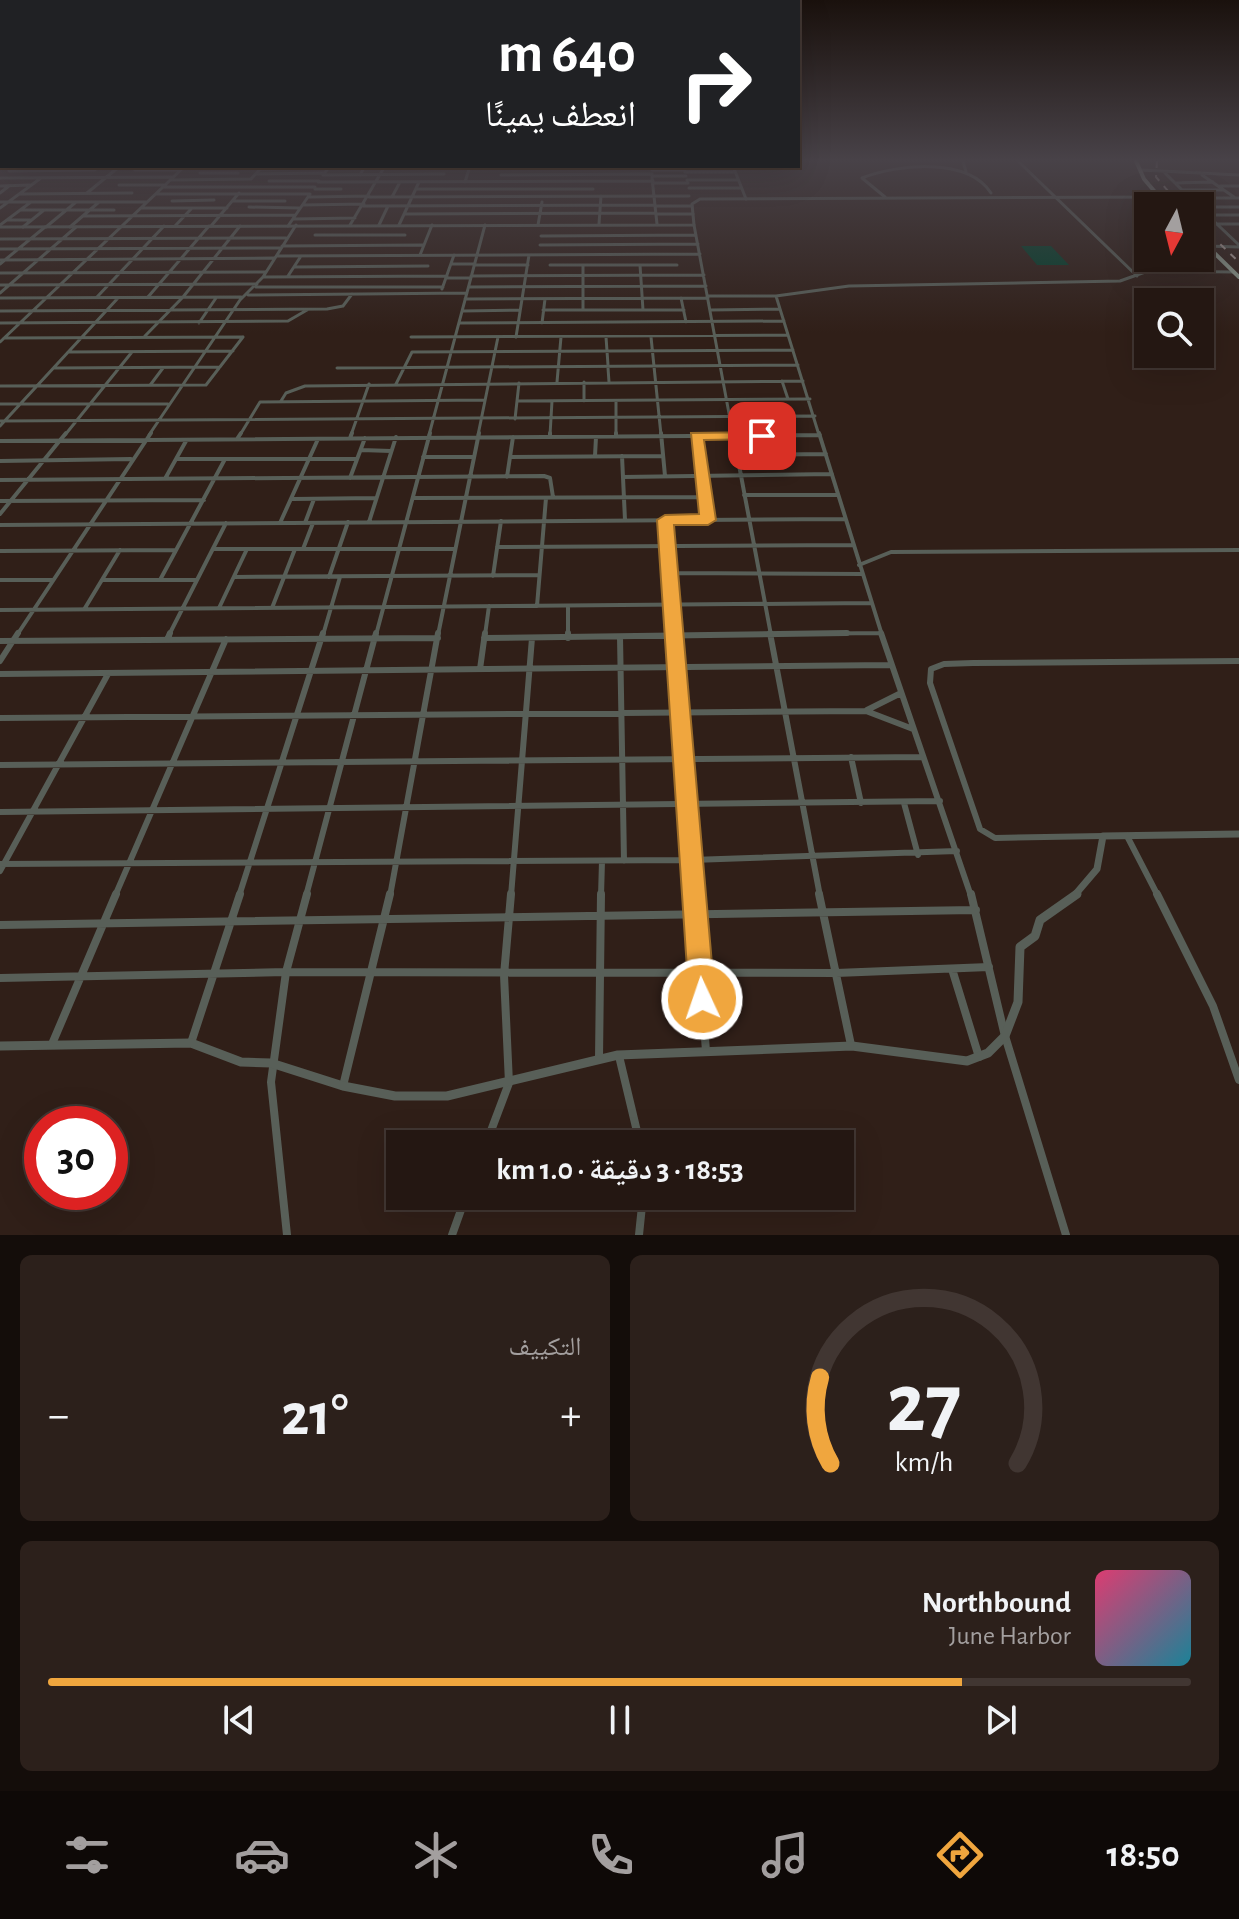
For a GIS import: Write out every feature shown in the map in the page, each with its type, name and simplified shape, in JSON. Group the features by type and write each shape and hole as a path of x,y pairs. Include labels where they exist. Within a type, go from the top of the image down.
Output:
{"main road":[{"path":"1214,254 1239,277"}],"street":[{"path":"1,227 8,219"},
{"path":"16,219 31,220"},
{"path":"2,261 56,219"},
{"path":"70,227 80,219"},
{"path":"2,339 129,219"},
{"path":"175,226 182,219"},
{"path":"148,297 217,219"},
{"path":"250,226 256,219"},
{"path":"288,226 293,219"},
{"path":"310,219 321,219"},
{"path":"350,225 355,219"},
{"path":"379,225 382,219"},
{"path":"399,225 402,219"},
{"path":"449,225 451,219"},
{"path":"287,1235 271,1063 286,972 339,763 408,521 470,277 490,219"},
{"path":"539,255 540,219"},
{"path":"599,219 599,224"},
{"path":"656,219 657,224"},
{"path":"693,219 812,857 852,1046"},
{"path":"1079,219 1137,276"},
{"path":"23,227 31,220"},
{"path":"1214,222 1238,244"},
{"path":"571,224 571,254"},
{"path":"610,224 610,254"},
{"path":"647,224 649,254"},
{"path":"1216,224 1239,224"},
{"path":"0,661 193,368 234,309 265,274 296,225"},
{"path":"308,246 321,225"},
{"path":"365,236 370,225"},
{"path":"401,246 409,225"},
{"path":"420,255 432,225"},
{"path":"1,227 694,225"},
{"path":"96,298 164,226"},
{"path":"0,514 240,226"},
{"path":"0,296 76,227"},
{"path":"1226,232 1239,233"},
{"path":"315,235 405,235"},
{"path":"541,236 696,235"},
{"path":"338,256 349,236"},
{"path":"0,239 287,238"},
{"path":"540,245 698,244"},
{"path":"1214,246 1238,244"},
{"path":"0,249 423,245"},
{"path":"377,255 382,246"},
{"path":"627,254 627,265"},
{"path":"676,254 678,275"},
{"path":"2,261 700,254"},
{"path":"379,266 383,255"},
{"path":"425,276 432,255"},
{"path":"441,293 454,255"},
{"path":"516,337 529,255"},
{"path":"549,276 551,255"},
{"path":"596,265 597,255"},
{"path":"288,276 301,256"},
{"path":"344,266 350,256"},
{"path":"451,264 528,265"},
{"path":"497,276 499,265"},
{"path":"550,265 677,265"},
{"path":"583,265 583,310"},
{"path":"640,265 643,310"},
{"path":"379,294 390,266"},
{"path":"294,267 428,266"},
{"path":"316,294 332,267"},
{"path":"0,273 203,272 446,277 704,275"},
{"path":"467,293 522,299 776,296 836,286 1120,281 1142,272 1233,272"},
{"path":"0,285 443,287"},
{"path":"0,296 216,297 467,293 525,287 706,286"},
{"path":"271,295 275,288"},
{"path":"0,311 307,309 343,306 352,294"},
{"path":"776,296 880,633 976,910 1005,1036 1066,1235"},
{"path":"198,323 216,297"},
{"path":"1,423 118,298"},
{"path":"681,298 686,322"},
{"path":"542,323 545,299"},
{"path":"0,323 293,320 307,309"},
{"path":"710,310 780,309"},
{"path":"462,311 520,310"},
{"path":"543,310 684,310"},
{"path":"595,310 595,322"},
{"path":"630,310 630,322"},
{"path":"459,323 784,321"},
{"path":"644,322 644,337"},
{"path":"581,337 582,323"},
{"path":"411,337 788,335"},
{"path":"0,386 209,384 243,337 2,339"},
{"path":"343,1086 386,918 422,713 498,337"},
{"path":"557,382 561,337"},
{"path":"606,337 609,382"},
{"path":"651,337 665,476"},
{"path":"396,384 410,353 793,350"},
{"path":"67,352 233,351"},
{"path":"337,368 798,365"},
{"path":"53,368 221,367"},
{"path":"150,385 163,368"},
{"path":"782,381 788,399"},
{"path":"281,401 286,393 302,386 803,381"},
{"path":"584,382 584,401"},
{"path":"515,419 519,383"},
{"path":"350,438 369,384"},
{"path":"517,401 810,399"},
{"path":"237,439 258,403 485,400"},
{"path":"550,437 552,401"},
{"path":"616,401 616,437"},
{"path":"0,404 169,404"},
{"path":"1,423 815,416"},
{"path":"0,441 820,435"},
{"path":"696,436 708,520"},
{"path":"369,522 396,437"},
{"path":"507,477 513,437"},
{"path":"595,456 596,437"},
{"path":"350,478 366,438"},
{"path":"280,523 318,439"},
{"path":"166,478 187,440"},
{"path":"361,450 391,451"},
{"path":"737,455 826,454"},
{"path":"622,456 625,520"},
{"path":"510,457 663,456"},
{"path":"423,457 474,457"},
{"path":"0,461 132,459"},
{"path":"177,459 357,459"},
{"path":"160,580 225,459"},
{"path":"623,477 832,474"},
{"path":"0,480 547,476 553,497"},
{"path":"744,495 838,495"},
{"path":"413,498 704,497"},
{"path":"292,499 376,498"},
{"path":"537,606 546,498"},
{"path":"305,523 314,499"},
{"path":"0,501 204,500"},
{"path":"0,525 845,519"},
{"path":"665,520 706,1051"},
{"path":"493,576 501,521"},
{"path":"329,577 348,522"},
{"path":"167,640 226,523"},
{"path":"303,549 313,523"},
{"path":"497,547 853,545"},
{"path":"213,549 455,549"},
{"path":"219,608 247,549"},
{"path":"272,608 295,549"},
{"path":"84,609 120,550"},
{"path":"0,551 176,550"},
{"path":"859,565 891,552 1239,550"},
{"path":"669,573 862,574"},
{"path":"234,577 539,575"},
{"path":"191,1043 299,715 340,577"},
{"path":"0,580 54,580"},
{"path":"102,580 197,580"},
{"path":"0,610 872,603"},
{"path":"480,669 489,606"},
{"path":"568,606 568,638"},
{"path":"484,638 880,633"},
{"path":"620,637 624,861"},
{"path":"0,641 438,638"},
{"path":"491,1130 509,1083 504,975 532,638"},
{"path":"51,1045 226,639"},
{"path":"1239,661 944,664 931,669 930,683 980,829 995,838 1239,834"},
{"path":"0,674 891,665"},
{"path":"1,867 109,673"},
{"path":"866,711 901,693"},
{"path":"0,718 866,711 913,729"},
{"path":"851,757 861,803"},
{"path":"0,765 923,757"},
{"path":"0,812 405,810 940,801"},
{"path":"904,803 918,855"},
{"path":"0,1046 191,1043 241,1062 271,1063 343,1086 395,1096 447,1096 618,1055 852,1046 946,1060 980,1058 1005,1036 1018,1002 1020,947 1035,936 1040,920 1083,894 1099,867 1103,836"},
{"path":"1127,836 1213,1006 1239,1080"},
{"path":"1,867 129,862 692,860 918,855 957,851"},
{"path":"599,1058 602,861"},
{"path":"0,925 230,919 976,910"},
{"path":"0,978 212,976 286,972 370,975 836,973 989,967"},
{"path":"952,969 980,1058"},
{"path":"618,1055 637,1130"},
{"path":"452,1235 461,1210"},
{"path":"639,1235 642,1210"}],"green space":[{"path":"1021,246 1051,246 1069,265 1037,265"}],"railway":[{"path":"1214,238 1239,262"}],"route":[{"path":"702,999 665,520 708,520 696,436 762,436"}]}
